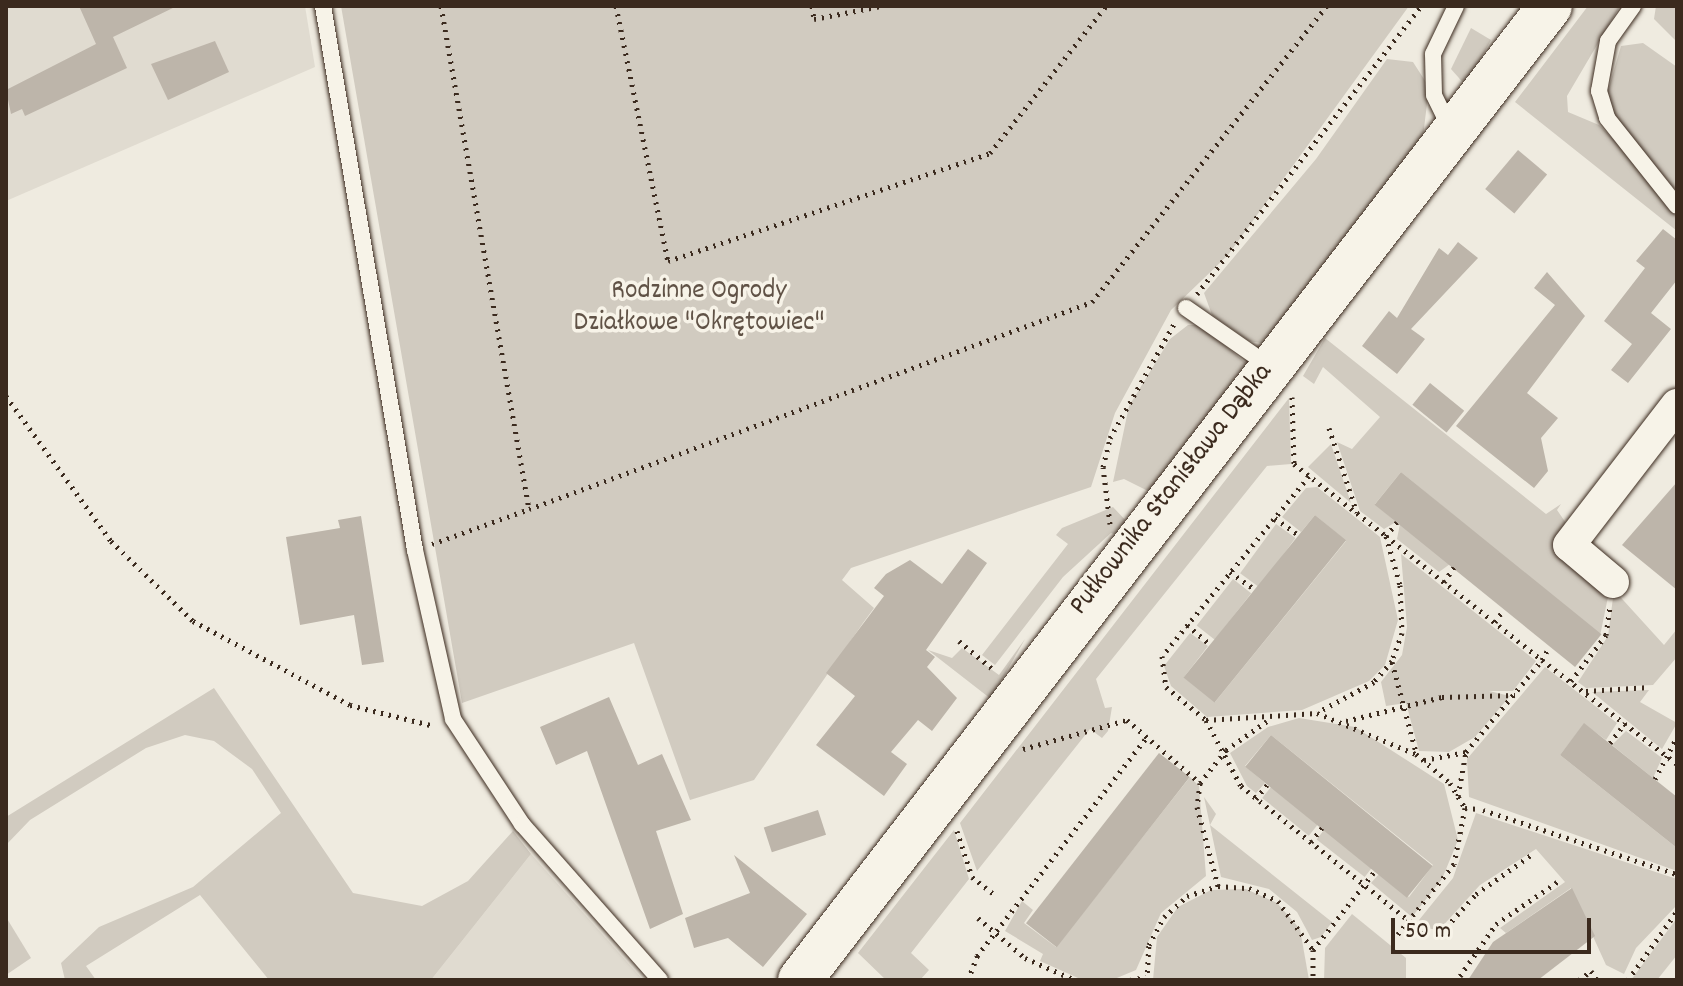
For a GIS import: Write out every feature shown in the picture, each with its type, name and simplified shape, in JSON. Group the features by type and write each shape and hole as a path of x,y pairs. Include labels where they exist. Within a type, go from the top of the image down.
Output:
{"street":[{"name":"Pułkownika Stanisława Dąbka","path":"800,980 1278,379 1452,133 1550,6"},
{"path":"1613,582 1569,545 1677,405"}],"lane":[{"path":"323,6 415,550 453,719 522,824 660,980"},
{"path":"1452,133 1434,95 1433,54 1456,6"},
{"path":"1633,6 1608,41 1599,91 1607,118 1677,206"},
{"path":"1186,308 1278,379"}],"path":[{"path":"441,6 529,509"},
{"path":"616,6 668,261 990,153 1106,6"},
{"path":"812,6 814,19 881,6"},
{"path":"415,550 1092,302 1327,6"},
{"path":"1106,496 1103,467 1122,408 1186,308 1421,6"},
{"path":"1278,379 1297,400 1294,464 1677,764"},
{"path":"6,396 111,541 193,621 350,705 431,727 453,719"},
{"path":"1329,428 1357,514"},
{"path":"1309,476 1187,625 1159,666 1166,687 1206,720 1224,753 1256,799 1426,934 1441,933 1476,894 1534,853"},
{"path":"1275,518 1298,535"},
{"path":"1386,536 1397,522"},
{"path":"1206,720 1268,720 1317,713 1374,682 1392,661 1402,633 1400,585 1386,536"},
{"path":"1444,582 1454,567"},
{"path":"1230,572 1254,589"},
{"path":"1571,681 1606,635 1613,582"},
{"path":"1495,622 1502,612"},
{"path":"1187,625 1210,644"},
{"path":"1458,797 1466,752 1516,696 1548,649"},
{"path":"1392,661 1416,754"},
{"path":"1585,691 1650,687"},
{"path":"1346,721 1404,706 1516,696"},
{"path":"1317,713 1346,721 1416,754 1465,808 1447,880 1398,934"},
{"path":"1015,753 1127,720 1200,783"},
{"path":"1218,886 1197,807 1200,783 1224,753 1268,720"},
{"path":"1610,743 1625,723"},
{"path":"968,980 995,932 1147,737"},
{"path":"1664,754 1677,737"},
{"path":"1423,760 1466,752"},
{"path":"1655,779 1667,766 1664,754"},
{"path":"1125,765 1132,770"},
{"path":"1256,799 1267,785"},
{"path":"1092,807 1099,812"},
{"path":"1465,808 1482,809 1677,874"},
{"path":"954,823 972,877 995,895"},
{"path":"1311,842 1322,828"},
{"path":"1058,851 1065,856"},
{"path":"1313,950 1375,871"},
{"path":"1460,976 1496,924 1560,880"},
{"path":"1130,980 1147,979 1149,945 1164,917 1187,896 1218,886 1249,888 1278,901 1313,950 1313,980"},
{"path":"1026,892 1032,897"},
{"path":"1605,980 1626,980 1677,911"},
{"path":"978,918 1025,958 1075,980"},
{"path":"1579,980 1591,971 1597,980"}],"shaded area":[{"path":"6,6 305,6 315,67 6,201"},
{"path":"531,854 643,980 431,980"}],"green space":[{"name":"Rodzinne Ogrody Działkowe \"Okrętowiec\"","path":"341,6 1409,6 1228,255 1171,310 1115,413 1091,487 851,568 842,580 874,608 754,780 690,800 634,643 462,703"},
{"path":"1588,6 1620,6 1567,96 1568,112 1599,125 1632,158 1677,218 1677,231 1515,102"},
{"path":"1656,6 1677,6 1677,42 1654,19"},
{"path":"1471,28 1491,40 1466,86 1451,69"},
{"path":"1643,43 1677,67 1677,192 1615,117 1607,94 1621,46"},
{"path":"1387,59 1413,62 1429,87 1422,145 1267,344 1249,341 1212,315 1204,293 1316,159"},
{"path":"1188,325 1201,325 1248,365 1150,492 1124,479 1113,482 1129,406 1170,339"},
{"path":"1325,338 1546,514 1561,504 1557,510 1610,587 1600,636 1401,472 1375,504 1396,522 1384,529 1360,511 1337,442 1352,449 1380,417 1323,367 1314,384 1303,376"},
{"path":"1289,398 1291,464 1267,466 1096,679 1105,708 1112,707 1108,731 1102,738 1090,729 977,871 960,823"},
{"path":"1331,444 1351,503 1308,467"},
{"path":"1317,487 1380,537 1398,620 1385,665 1369,681 1302,710 1207,717 1171,686 1164,666 1190,633 1208,646 1184,677 1215,702 1346,541 1315,515 1301,532 1282,517 1306,488"},
{"path":"1113,507 1129,524 1120,536 1111,533 1063,577 995,665 982,655 1068,544 1056,535 1062,528"},
{"path":"1276,524 1295,538 1260,587 1240,573"},
{"path":"1400,524 1450,564 1439,572 1397,539"},
{"path":"1401,554 1536,661 1513,691 1489,691 1510,696 1475,737 1449,752 1419,751 1406,703 1386,706 1381,682 1402,655 1407,627"},
{"path":"1233,579 1251,593 1215,640 1197,625"},
{"path":"1614,590 1664,645 1677,629 1677,657 1653,685 1586,688 1578,682 1608,636"},
{"path":"1025,639 991,699 928,650 952,658 962,648 999,675"},
{"path":"1545,667 1617,723 1606,740 1584,724 1560,755 1677,848 1677,871 1469,797 1467,759"},
{"path":"214,688 353,893 422,906 468,881 513,831 531,854 431,980 269,980 200,895 86,966 96,980 65,980 61,963 99,927 193,887 281,813 252,769 214,741 185,735 146,748 30,820 6,845 6,817"},
{"path":"1649,690 1640,702 1677,723 1662,749 1592,692"},
{"path":"1299,718 1355,727 1444,784 1458,840 1442,879 1412,917 1371,883 1379,874 1409,897 1433,865 1271,735 1245,766 1265,783 1256,793 1247,786 1230,753 1268,727"},
{"path":"1626,731 1662,758 1653,778 1612,745"},
{"path":"1190,777 1199,786 1206,876 1161,913 1136,970 1112,980 1078,978 1040,961 1043,954 1005,931 1022,901 1033,910 1024,923 1056,947"},
{"path":"1271,787 1318,825 1309,836 1262,798"},
{"path":"1204,797 1216,814 1210,825 1332,922 1321,937 1312,940 1297,912 1269,889 1221,877"},
{"path":"1476,813 1677,879 1677,905 1636,948 1624,974 1606,965 1571,888 1506,933 1500,928 1565,882 1536,849 1480,885 1439,930 1425,928 1419,920 1453,878"},
{"path":"954,830 969,879 911,953 929,970 920,980 886,980 858,953"},
{"path":"1324,830 1372,868 1365,877 1317,839"},
{"path":"1246,889 1277,903 1300,929 1309,980 1153,980 1157,937 1178,907 1211,890"},
{"path":"1352,914 1406,958 1406,980 1324,980 1325,948"},
{"path":"6,917 31,958 6,975"},
{"path":"1677,918 1677,955 1657,980 1631,980"}],"building":[{"path":"79,6 177,6 113,37 127,68 25,116 22,109 11,114 6,90 96,44"},
{"path":"215,41 229,72 168,100 151,64"},
{"path":"1518,150 1547,174 1514,213 1485,189"},
{"path":"1663,229 1677,240 1677,280 1651,313 1671,329 1628,383 1611,370 1632,344 1604,321 1645,268 1636,261"},
{"path":"1458,242 1478,258 1411,329 1425,339 1397,374 1362,346 1389,311 1397,318 1439,248 1448,255"},
{"path":"1547,272 1585,316 1527,393 1558,418 1541,438 1548,471 1534,488 1456,426 1555,305 1534,288"},
{"path":"1430,383 1464,411 1447,432 1412,405"},
{"path":"1401,472 1602,634 1575,667 1375,505"},
{"path":"1677,482 1677,590 1622,545"},
{"path":"1315,515 1346,540 1215,703 1183,677"},
{"path":"361,516 384,662 362,665 354,615 300,625 286,537 340,528 338,520"},
{"path":"968,549 987,563 926,650 935,657 927,667 957,698 932,731 918,720 891,752 907,764 884,796 816,745 855,696 826,673 884,596 874,588 886,574 910,560 942,584"},
{"path":"609,697 638,765 662,754 691,820 656,831 683,914 650,929 587,751 556,765 540,727"},
{"path":"1584,723 1677,797 1677,848 1560,755"},
{"path":"1271,735 1433,866 1407,898 1245,767"},
{"path":"1159,753 1190,777 1057,947 1026,923"},
{"path":"818,810 826,835 772,852 764,828"},
{"path":"734,855 807,914 763,967 728,938 694,948 685,918 750,893"},
{"path":"1572,888 1595,936 1538,980 1468,980 1493,942"}]}
